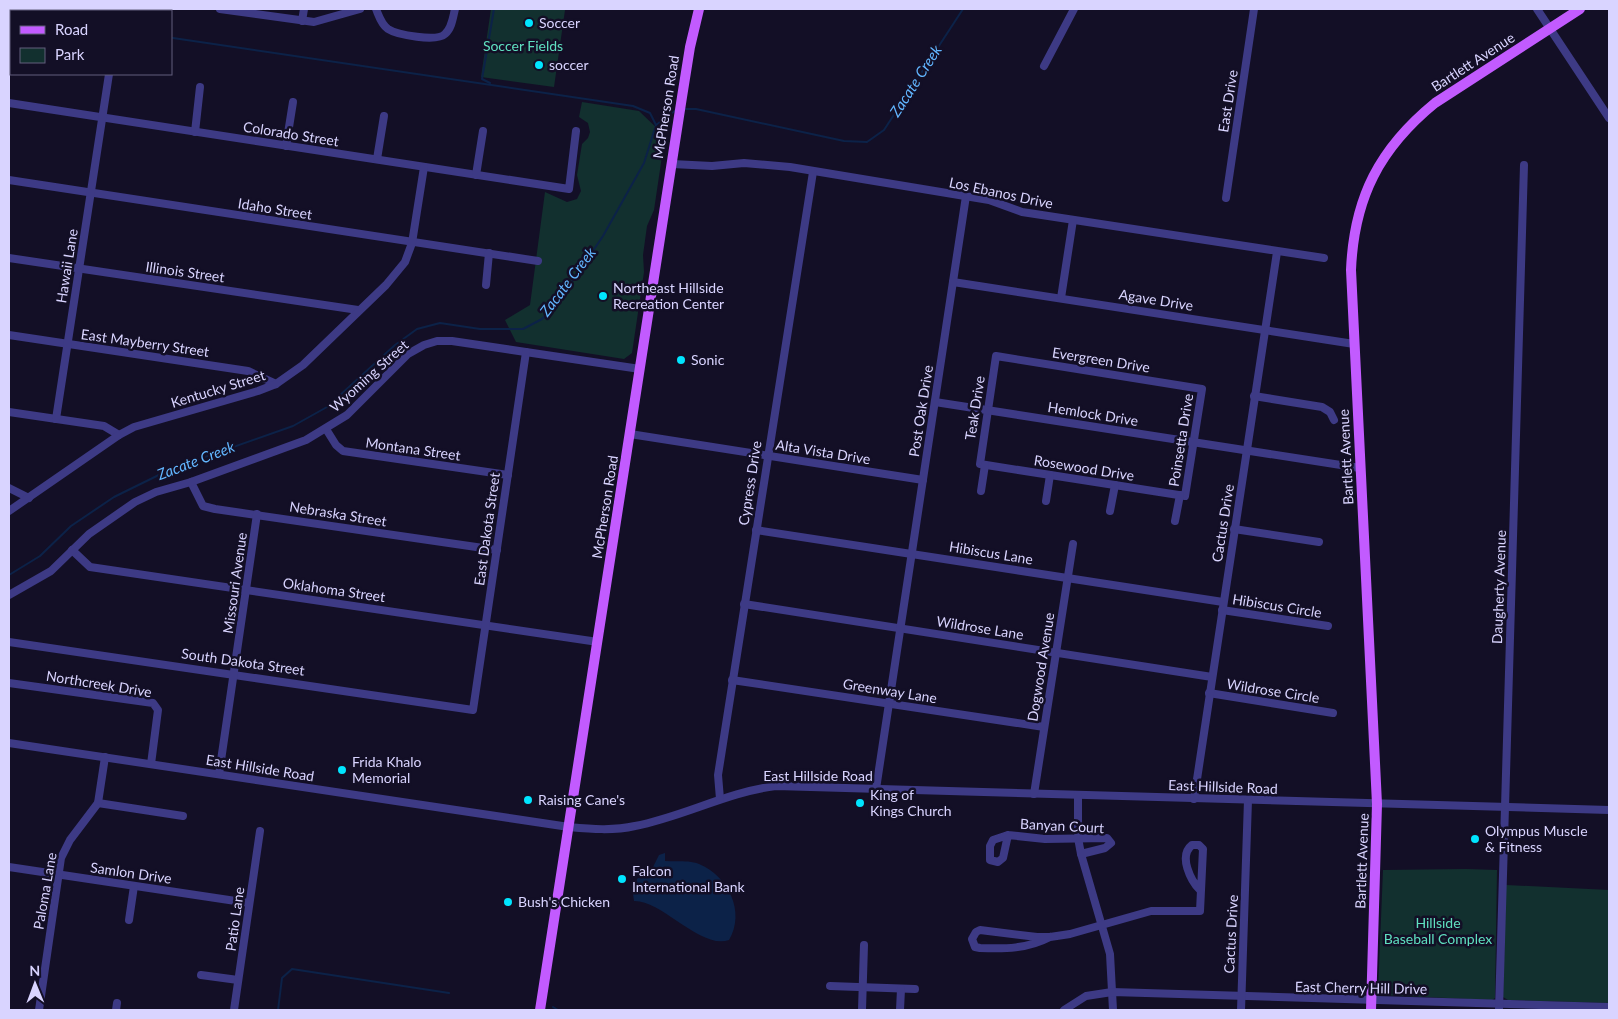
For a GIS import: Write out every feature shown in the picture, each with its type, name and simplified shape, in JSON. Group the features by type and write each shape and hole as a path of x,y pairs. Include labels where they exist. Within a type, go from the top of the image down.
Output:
{"main road":[{"name":"McPherson Road","path":"540,1010 678,120 690,47 699,9"},
{"name":"Bartlett Avenue","path":"1372,1005 1377,804 1354,344 1351,270 1352,243 1361,202 1374,173 1392,144 1417,118 1436,102 1580,9"}],"street":[{"path":"220,9 302,21 324,21 360,9"},
{"path":"302,21 304,9"},
{"path":"376,9 380,20 390,30 437,38 445,35 449,29 455,9"},
{"path":"1044,66 1074,9"},
{"name":"East Drive","path":"1226,198 1254,9"},
{"path":"1537,9 1609,118"},
{"name":"Hawaii Lane","path":"56,419 108,75"},
{"path":"195,132 200,88"},
{"path":"286,146 293,102"},
{"name":"Colorado Street","path":"9,103 568,189 576,131"},
{"path":"377,159 384,116"},
{"path":"476,175 483,131"},
{"name":"Los Ebanos Drive","path":"672,164 712,166 744,163 790,167 989,200 1022,212 1324,258"},
{"name":"Daugherty Avenue","path":"1499,1007 1524,165"},
{"name":"Kentucky Street","path":"9,511 119,435 134,427 276,384 303,365 386,285 405,262 412,242 424,167"},
{"name":"Cypress Drive","path":"720,799 718,775 732,680 766,456 813,172"},
{"name":"Idaho Street","path":"9,180 538,261"},
{"name":"Post Oak Drive","path":"876,789 966,196"},
{"path":"1061,298 1073,220"},
{"name":"Cactus Drive","path":"1194,799 1277,252"},
{"path":"486,285 489,254"},
{"name":"Illinois Street","path":"9,258 358,310"},
{"name":"Agave Drive","path":"953,282 1354,344"},
{"name":"East Mayberry Street","path":"9,335 248,370 276,384"},
{"name":"Wyoming Street","path":"9,594 50,571 89,534 135,502 156,492 191,482 288,448 326,428 347,415 408,354 437,340 640,369"},
{"name":"East Dakota Street","path":"473,710 526,352"},
{"name":"Evergreen Drive","path":"996,356 1202,389"},
{"name":"Teak Drive","path":"981,491 988,410 996,356"},
{"name":"Poinsetta Drive","path":"1175,521 1194,442 1202,389"},
{"path":"1254,396 1322,406 1330,412 1334,420"},
{"name":"Hemlock Drive","path":"935,402 1360,468"},
{"path":"9,412 104,426 119,435"},
{"name":"Montana Street","path":"326,428 336,445 344,451 508,475"},
{"name":"Alta Vista Drive","path":"630,434 923,480"},
{"name":"Rosewood Drive","path":"982,464 1182,495"},
{"path":"1046,501 1050,475"},
{"name":"Nebraska Street","path":"191,482 203,506 497,550"},
{"path":"1110,511 1115,485"},
{"path":"9,488 29,498"},
{"name":"Missouri Avenue","path":"219,774 257,514"},
{"path":"1234,529 1319,542"},
{"name":"Hibiscus Lane","path":"756,530 1067,578 1223,606"},
{"name":"Dogwood Avenue","path":"1034,794 1073,544"},
{"name":"Oklahoma Street","path":"72,550 90,566 598,642"},
{"name":"Wildrose Lane","path":"744,604 1212,677"},
{"name":"Hibiscus Circle","path":"1223,606 1328,626"},
{"name":"South Dakota Street","path":"9,642 234,673 473,710"},
{"name":"Greenway Lane","path":"732,680 1044,727"},
{"name":"Northcreek Drive","path":"9,683 153,703 158,710 151,764"},
{"name":"Wildrose Circle","path":"1209,693 1333,713"},
{"name":"East Hillside Road","path":"9,743 569,827 603,830 635,826 755,789 776,786 1609,810"},
{"name":"Paloma Lane","path":"39,1010 59,875 65,848 98,803 105,757"},
{"path":"1078,795 1078,838 1110,954 1113,1010"},
{"name":"Cactus Drive","path":"1241,1010 1248,800"},
{"path":"98,803 183,816"},
{"name":"Patio Lane","path":"234,1010 260,831"},
{"name":"Banyan Court","path":"1008,835 1045,839 1107,838 1110,843 1105,848 1081,854"},
{"path":"1050,937 1040,942 1011,949 975,947 972,939 976,932 980,930 1050,937 1070,934 1150,910 1200,911 1202,849 1199,845 1192,845 1188,850 1187,868 1191,881 1200,890"},
{"name":"Samlon Drive","path":"9,867 250,903"},
{"path":"129,920 134,886"},
{"path":"862,1010 864,945"},
{"path":"201,975 238,980"},
{"path":"830,986 915,989"},
{"path":"900,1010 901,989"},
{"name":"East Cherry Hill Drive","path":"1064,1010 1086,996 1112,992 1372,1005 1609,1007"}],"green space":[{"name":"Soccer Fields","path":"491,9 565,10 554,87 481,77"},
{"path":"582,102 639,111 665,136 654,210 647,226 643,255 644,272 632,353 624,359 516,342 505,320 530,305 545,192 567,202 577,199 581,191 577,175 582,144 588,138 590,132 588,123 579,117"},
{"name":"Hillside Baseball Complex","path":"1383,870 1497,870 1495,998 1492,1000 1380,995 1378,991"},
{"name":"Hillside Baseball Complex","path":"1506,885 1609,890 1609,1003 1508,1000 1503,997"}],"water":[{"path":"665,853 665,861 699,864 718,877 726,886 735,907 736,918 729,940 718,941 706,938 657,908 634,901 633,894 637,879 652,869 659,855"}],"waterway":[{"path":"490,83 482,79 494,9"},
{"name":"Zacate Creek","path":"683,109 696,109 844,141 867,142 884,130 963,9"},
{"path":"173,38 633,106 650,113 656,125"},
{"name":"Zacate Creek","path":"9,575 40,556 71,526 114,497 171,469 293,426 327,407 395,345 417,329 440,323 480,329 523,329 542,319 558,302 603,236 644,163 656,125 676,110"},
{"path":"278,1010 282,978 292,969 449,993"},
{"path":"553,1007 558,1010"}],"place":[{"name":"Soccer","path":"529,23"},
{"name":"soccer","path":"539,65"},
{"name":"Northeast Hillside Recreation Center","path":"603,296"},
{"name":"Sonic","path":"681,360"},
{"name":"Frida Khalo Memorial","path":"342,770"},
{"name":"Raising Cane's","path":"528,800"},
{"name":"King of Kings Church","path":"860,803"},
{"name":"Olympus Muscle & Fitness","path":"1475,839"},
{"name":"Falcon International Bank","path":"622,879"},
{"name":"Bush's Chicken","path":"508,902"}]}
